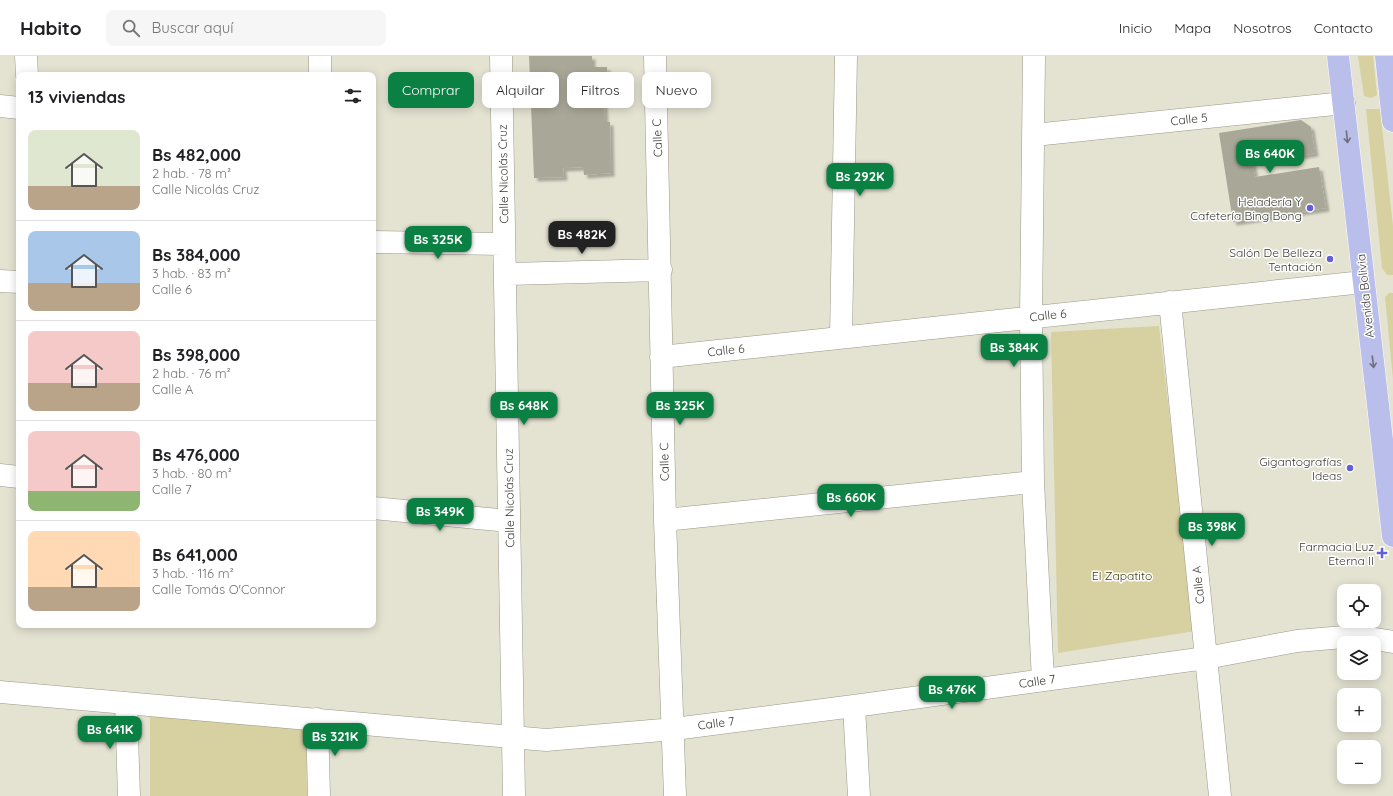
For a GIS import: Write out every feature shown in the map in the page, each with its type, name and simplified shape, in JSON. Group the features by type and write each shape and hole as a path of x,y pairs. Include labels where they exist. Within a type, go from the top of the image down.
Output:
{"main road":[{"name":"Avenida Bolivia","path":"1338,56 1393,536"},
{"path":"1386,56 1393,121"}],"street":[{"path":"26,56 27,72"},
{"path":"320,56 320,72"},
{"name":"Calle Nicolás Cruz","path":"501,56 514,796"},
{"name":"Calle C","path":"655,56 661,270 661,357 665,520 674,729 675,796"},
{"path":"841,337 846,56"},
{"path":"1034,56 1034,135 1030,317 1034,482 1044,680"},
{"name":"Calle 5","path":"1034,135 1344,103"},
{"path":"0,106 16,108"},
{"path":"376,242 504,244"},
{"path":"505,274 661,270"},
{"path":"0,280 16,282"},
{"name":"Calle 6","path":"661,357 1363,282"},
{"name":"Calle A","path":"1170,302 1220,796"},
{"path":"0,475 16,477"},
{"path":"665,520 1034,482"},
{"path":"376,508 509,521"},
{"name":"Calle 7","path":"0,692 546,740 674,729 854,706 1206,658 1296,641 1356,636 1393,642"},
{"path":"126,703 129,796"},
{"path":"854,706 859,796"},
{"path":"317,719 319,796"}],"green space":[{"path":"1358,56 1373,56 1377,95 1371,98 1364,96"},
{"path":"1366,109 1380,109 1393,226 1393,275 1387,275 1382,268"},
{"path":"1389,293 1393,293 1393,379 1385,297"},
{"name":"El Zapatito","path":"1159,326 1195,631 1058,653 1051,332"},
{"path":"150,713 306,725 307,796 150,796"}],"building":[{"path":"529,56 592,56 592,67 607,67 607,72 567,72 567,108 604,108 605,122 610,122 611,173 584,175 583,167 563,168 564,177 534,178 531,108 559,108 559,72 530,72"},
{"path":"1301,120 1311,127 1315,153 1299,156 1296,141 1250,148 1255,177 1319,167 1326,208 1233,222 1219,133"}],"place":[{"name":"Heladería Y Cafetería Bing Bong","path":"1310,208"},
{"name":"Salón De Belleza Tentación","path":"1330,259"},
{"name":"Gigantografías Ideas","path":"1350,468"},
{"name":"Farmacia Luz Eterna II","path":"1382,553"}]}
